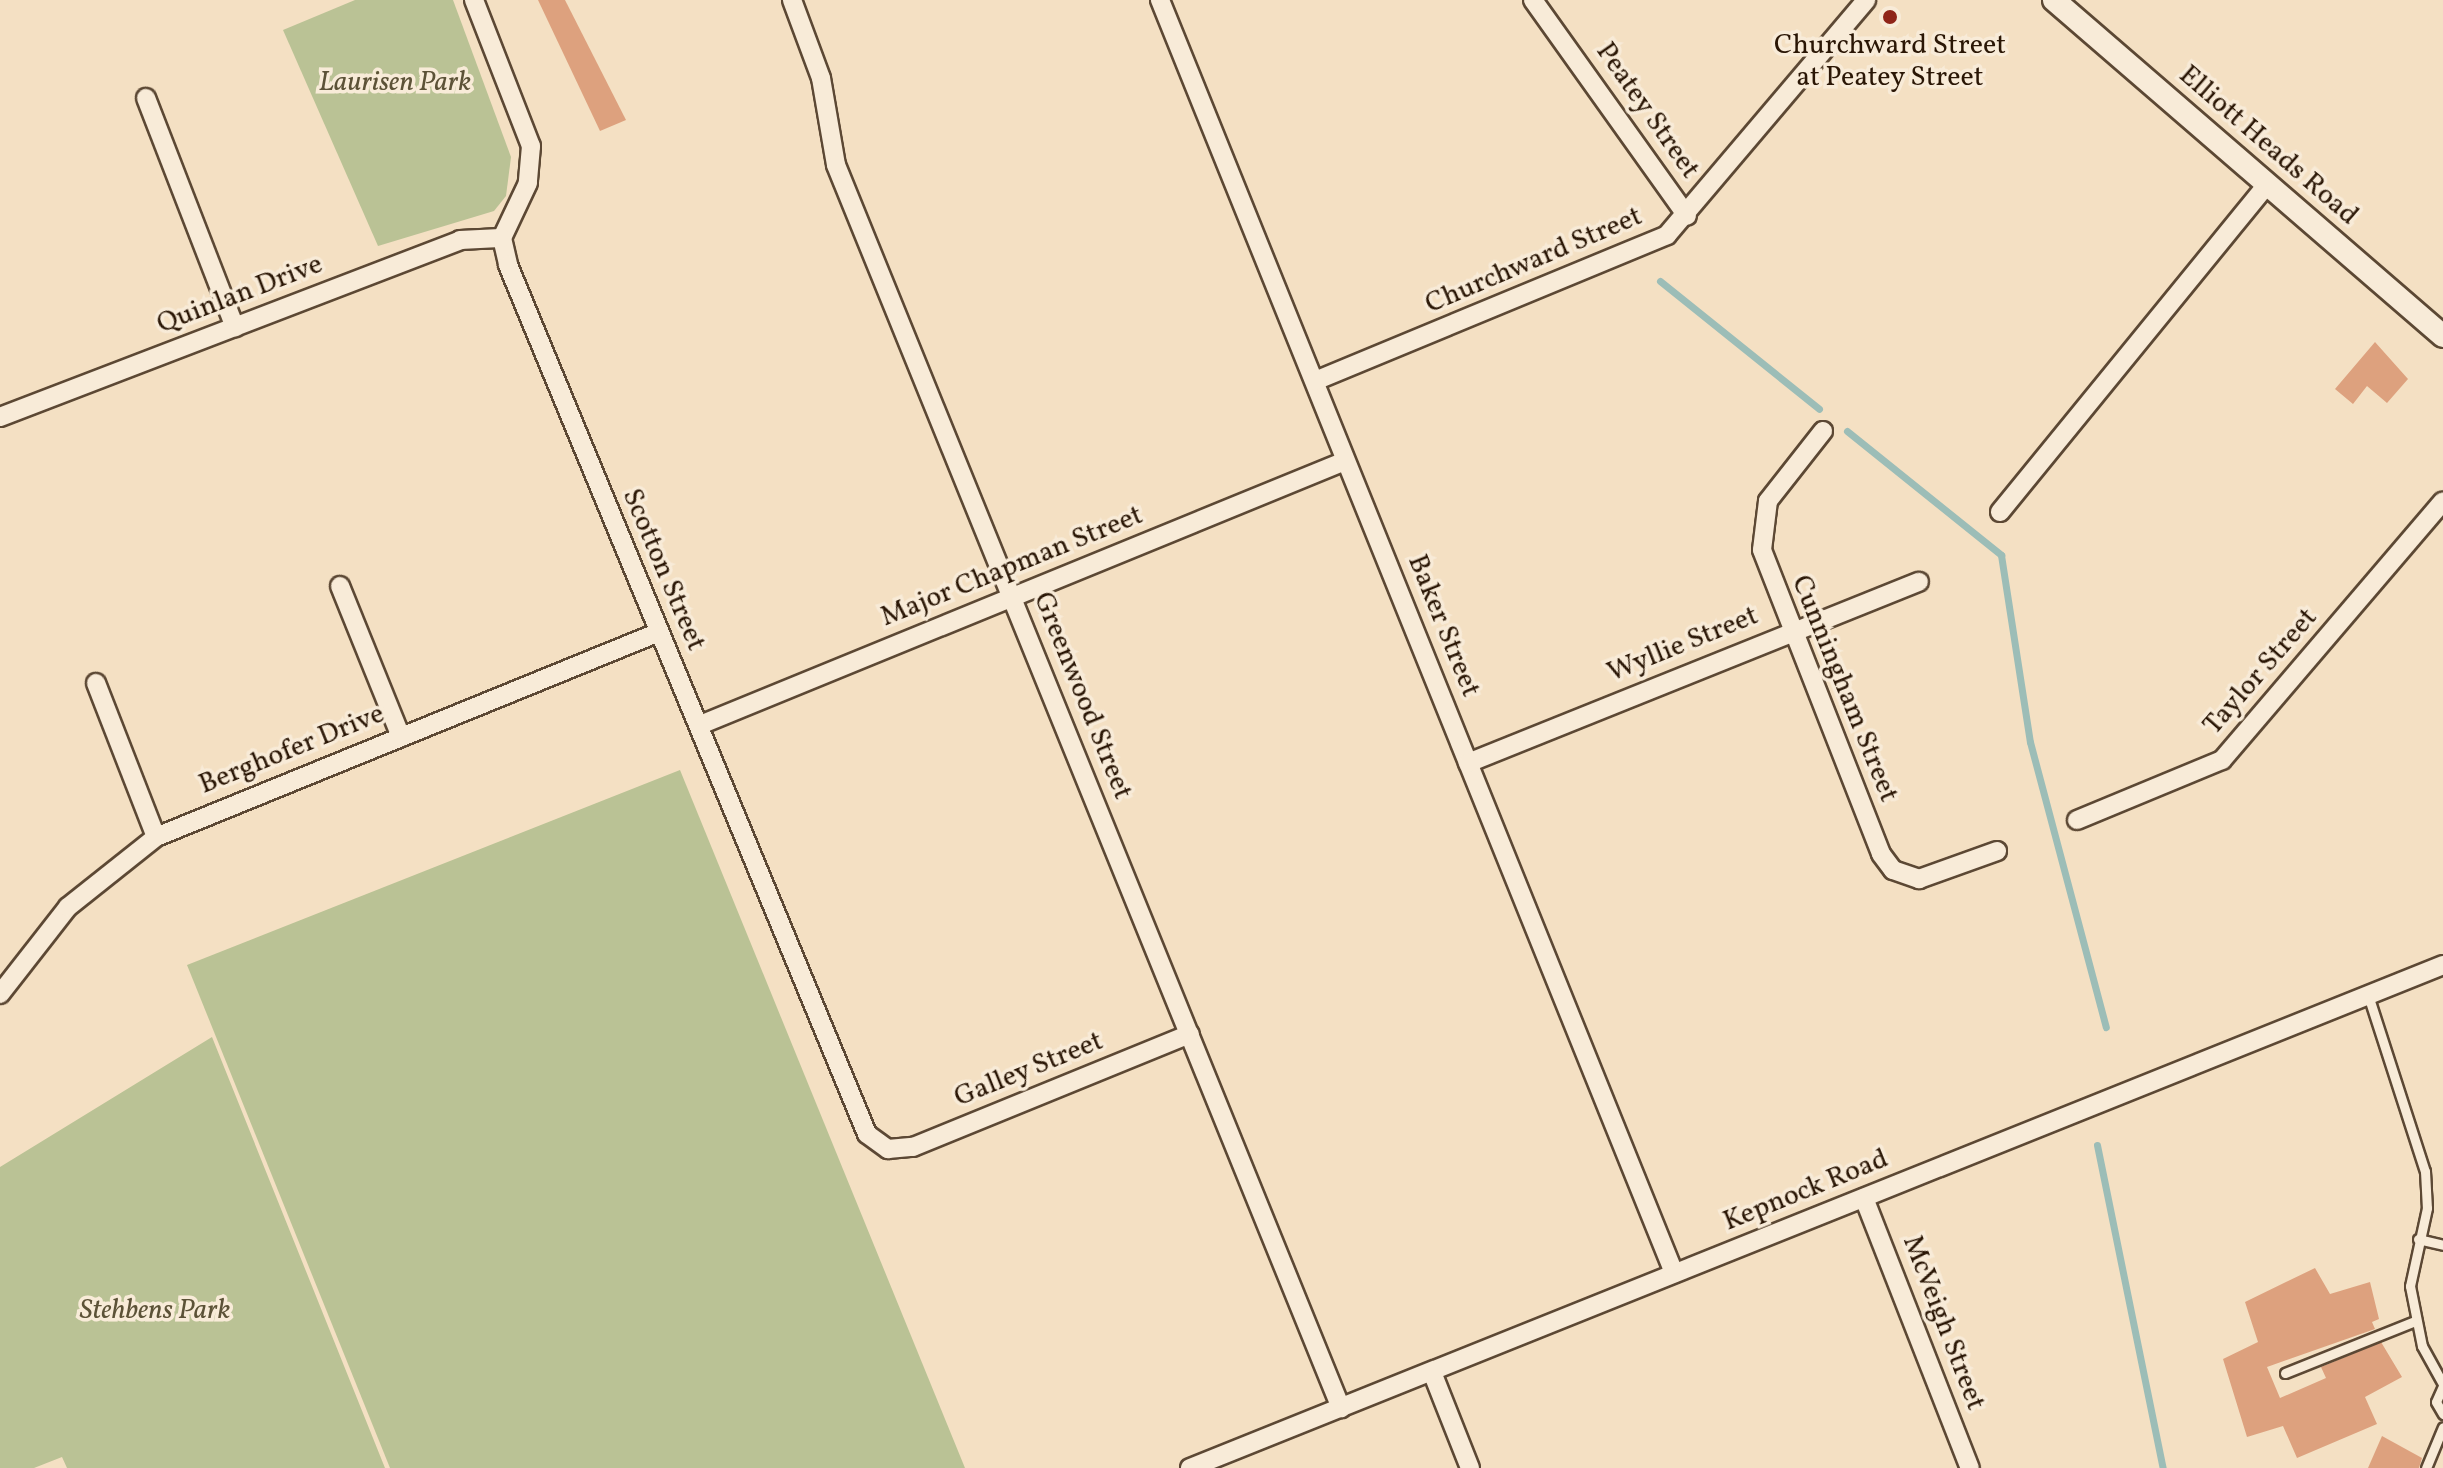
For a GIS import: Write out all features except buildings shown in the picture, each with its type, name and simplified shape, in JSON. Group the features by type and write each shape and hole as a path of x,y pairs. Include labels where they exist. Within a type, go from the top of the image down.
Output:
{"street":[{"path":"474,0 531,146 528,183 502,238"},
{"name":"Greenwood Street","path":"792,0 821,78 836,165 1341,1408"},
{"name":"Baker Street","path":"1160,0 1674,1273"},
{"name":"Peatey Street","path":"1533,0 1687,216"},
{"name":"Churchward Street","path":"1315,381 1643,250 1687,216 1866,0"},
{"name":"Elliott Heads Road","path":"2054,0 2443,336"},
{"path":"146,98 235,327"},
{"path":"2000,512 2266,186"},
{"name":"Quinlan Drive","path":"0,417 471,236 502,238"},
{"name":"Scotton Street","path":"502,238 657,633 700,725 861,1123 888,1149"},
{"name":"Cunningham Street","path":"1823,431 1768,501 1761,531 1765,564 1881,854 1903,885 1937,876 1997,851"},
{"name":"Major Chapman Street","path":"700,725 1345,461"},
{"name":"Taylor Street","path":"2077,820 2222,760 2443,501"},
{"path":"1741,530 1761,531"},
{"name":"Wyllie Street","path":"1468,763 1790,631 1919,582"},
{"path":"340,586 401,737"},
{"name":"Berghofer Drive","path":"0,994 68,907 156,837 657,633"},
{"path":"96,683 156,837"},
{"name":"Kepnock Road","path":"1190,1468 2443,965"},
{"name":"Galley Street","path":"888,1149 913,1147 1190,1034"},
{"name":"McVeigh Street","path":"1864,1198 1970,1468"},
{"path":"1432,1372 1470,1468"}],"lane":[{"path":"2368,995 2425,1171 2427,1208 2410,1286 2415,1321 2443,1385 2436,1402 2443,1414"},
{"path":"2418,1239 2443,1245"},
{"path":"2285,1373 2415,1321"},
{"path":"2426,1468 2443,1427"}],"green space":[{"name":"Laurisen Park","path":"355,0 453,0 511,157 506,196 494,211 378,246 283,30"},
{"path":"680,770 965,1468 390,1468 187,965"},
{"name":"Stehbens Park","path":"212,1037 385,1468 67,1468 62,1457 34,1468 0,1468 0,1167"}],"waterway":[{"path":"1660,281 1819,409"},
{"path":"1847,431 2001,555 2030,742 2106,1027"},
{"path":"2097,1145 2163,1468"}],"place":[{"name":"Churchward Street at Peatey Street","path":"1890,17"}]}
